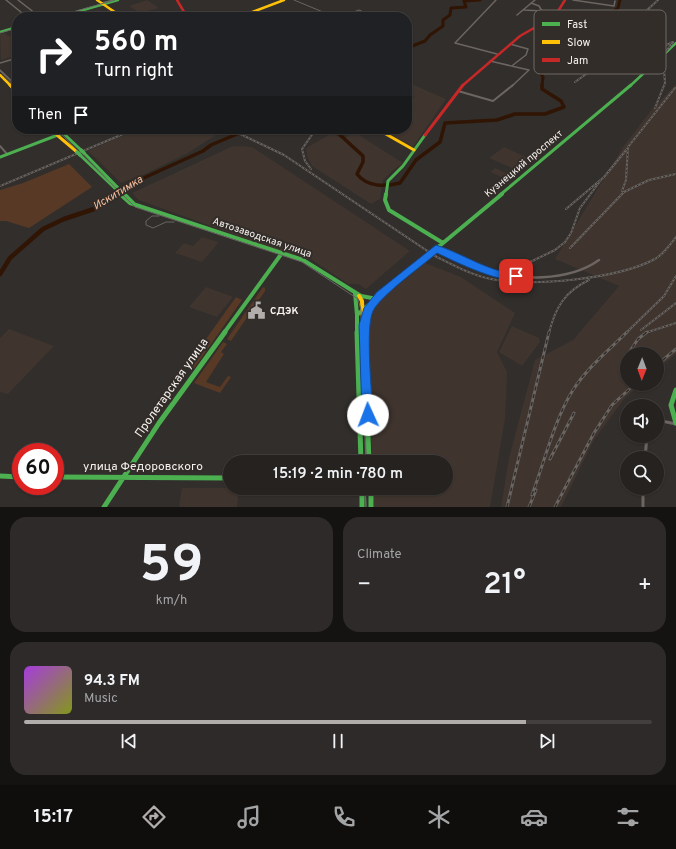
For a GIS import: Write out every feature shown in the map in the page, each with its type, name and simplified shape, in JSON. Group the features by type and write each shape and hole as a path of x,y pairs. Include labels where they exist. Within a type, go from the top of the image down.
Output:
{"main road":[{"path":"97,0 114,12"},
{"path":"72,12 118,0"},
{"path":"176,0 184,12"},
{"path":"252,12 284,0"},
{"path":"559,10 565,0"},
{"path":"76,12 102,4"},
{"path":"0,33 12,29"},
{"path":"443,243 389,210 385,200 388,181 404,166 457,91 466,81 497,54 533,29"},
{"name":"Кузнецкий проспект","path":"666,53 676,43"},
{"name":"Кузнецкий проспект","path":"357,315 645,74"},
{"path":"0,75 12,88"},
{"name":"Автозаводская улица","path":"64,134 125,197 138,206 282,253 311,264 356,293 366,298 376,299"},
{"path":"386,134 414,150"},
{"path":"0,156 58,135 80,152"},
{"name":"Пролетарская улица","path":"104,507 125,478 160,423 282,253"},
{"path":"356,293 360,298 363,309 364,325"},
{"path":"356,293 361,455"},
{"name":"Кузнецкий проспект","path":"369,455 364,325 369,308 376,299"},
{"path":"676,390 672,398 671,408 676,424"},
{"path":"0,476 12,477"},
{"name":"улица Федоровского","path":"64,477 223,478"},
{"path":"362,495 362,507"},
{"path":"371,495 371,507"}],"street":[{"path":"6,0 21,12"},
{"path":"18,0 34,12"},
{"path":"102,4 113,0"},
{"path":"496,0 456,44 497,54"},
{"path":"517,15 534,0"},
{"path":"573,0 614,6 615,1"},
{"path":"531,3 539,6 541,10"},
{"path":"523,10 534,12"},
{"path":"510,44 528,49 526,55 513,66"},
{"path":"0,63 12,59"},
{"path":"457,91 493,101 507,91 529,70 490,61"},
{"path":"0,70 12,81"},
{"path":"0,146 7,154"},
{"path":"436,248 475,267 503,276 558,276 588,268 599,260"},
{"path":"664,421 676,424"},
{"path":"643,495 643,507"}],"shaded area":[{"path":"147,0 159,8 138,12 129,6"},
{"path":"98,10 102,12 89,12"},
{"path":"109,10 112,12 102,12"},
{"path":"5,33 8,36 12,35 12,57 1,60 0,34"},
{"path":"412,84 446,99 413,147 390,134 412,134 412,98 415,97 412,96"},
{"path":"676,84 676,354 664,364 664,347 620,347 620,391 633,391 624,399 620,399 620,404 594,440 561,507 501,507 509,458 535,360 573,340 619,286 555,259 623,147 653,108"},
{"path":"127,134 217,134 188,153 145,174 121,183 88,151"},
{"path":"334,134 343,139 351,134 357,134 403,163 383,180 380,199 371,204 312,166 307,156 306,148 329,135"},
{"path":"233,146 252,147 410,251 366,289 358,284 348,284 312,260 271,248 139,200 132,193"},
{"path":"504,147 532,160 508,180 490,172 495,168 506,173 512,168 489,158"},
{"path":"69,164 92,187 29,228 6,221 0,221 0,190 23,183"},
{"path":"202,237 219,242 202,262 175,253 184,243 193,246"},
{"path":"425,263 461,277 515,313 497,352 507,372 505,419 490,507 374,507 373,495 453,495 453,455 372,455 367,320 372,306"},
{"path":"206,287 233,297 217,317 189,307"},
{"path":"263,287 265,288 265,291 231,341 227,339"},
{"path":"236,297 242,300 193,370 186,367"},
{"path":"512,326 539,338 540,342 522,366 499,352"},
{"path":"9,329 54,346 8,394 0,392 0,338"},
{"path":"223,342 227,344 221,352 224,354 206,382 220,387 228,376 231,377 220,393 194,383"},
{"path":"182,488 223,488 223,495 238,495 237,507 179,507"}],"waterway":[{"path":"412,46 425,41 430,35 443,26 443,20 450,15 451,8 466,7 464,1 480,0"},
{"path":"615,10 618,8 620,0"},
{"path":"541,74 543,77 542,86"},
{"path":"339,134 363,156 363,162 357,174 361,178 371,184 377,185 400,183 416,160 440,142 445,123 497,120 515,114 545,114 564,107 561,101 542,89 542,86"},
{"name":"Искитимка","path":"116,195 137,181 237,134"},
{"name":"Искитимка","path":"0,274 10,258 43,229 64,219 97,208 118,194"}],"tram line":[{"path":"73,12 115,0"},
{"path":"294,0 323,12"},
{"path":"354,12 359,10 364,12"},
{"path":"0,33 12,29"},
{"path":"0,71 12,84"},
{"path":"61,134 135,207 302,262 358,299 361,310 362,333"},
{"path":"159,216 152,216 146,221 146,225 153,228 166,222 174,222"},
{"path":"362,332 366,455"},
{"path":"365,495 366,507"}],"railway":[{"path":"647,10 658,0"},
{"path":"666,45 673,42"},
{"path":"666,51 672,44"},
{"path":"575,82 586,74"},
{"path":"655,108 665,83 664,74"},
{"path":"622,191 626,180 628,147 675,88"},
{"path":"0,186 123,134"},
{"path":"240,134 284,155 435,256 476,275 491,279 529,282 574,280 619,272 655,259 664,252 676,237"},
{"path":"311,169 305,161 302,149 312,134"},
{"path":"566,209 604,177 627,149"},
{"path":"570,248 624,192 649,180 676,174"},
{"path":"528,263 555,250 565,242 571,233 580,208 601,180"},
{"path":"626,333 664,296 676,276"},
{"path":"549,333 554,316 562,301 573,289 589,280"},
{"path":"641,330 676,303"},
{"path":"646,333 676,323"},
{"path":"507,507 549,332"},
{"path":"532,495 555,427 573,390 591,367 627,332"},
{"path":"633,347 638,339 646,333"},
{"path":"664,359 676,349"},
{"path":"555,507 594,433 612,405 627,391"},
{"path":"550,459 574,413"},
{"path":"529,507 536,490"}],"traffic: fast":[{"path":"76,12 118,0"},
{"path":"0,32 12,28"},
{"path":"666,53 676,43"},
{"path":"443,243 644,74"},
{"path":"0,157 60,134"},
{"path":"64,134 81,150"},
{"path":"369,455 364,325 369,308 381,295 443,243 389,210 385,200 388,181 403,166 425,135"},
{"path":"81,150 84,153"},
{"path":"77,152 80,155"},
{"path":"84,153 133,203"},
{"path":"80,155 130,203 303,260 361,296 377,299"},
{"path":"104,507 159,423 282,253"},
{"path":"355,293 357,315"},
{"path":"361,455 357,315 373,301"},
{"path":"676,390 671,405 676,423"},
{"path":"0,476 12,477"},
{"path":"64,477 223,478"},
{"path":"362,495 362,507"},
{"path":"371,495 371,507"}],"traffic: slow":[{"path":"97,0 115,12"},
{"path":"252,12 284,0"},
{"path":"0,75 12,88"},
{"path":"386,134 414,150"},
{"path":"57,135 77,152"},
{"path":"359,296 362,301 363,320"}],"traffic: jam":[{"path":"177,0 184,12"},
{"path":"559,10 565,0"},
{"path":"425,135 466,81 520,36 534,28"}],"place":[{"name":"СДЭК","path":"257,311"}],"route":[{"path":"368,415 364,325 369,308 381,295 436,248 450,256 481,269 503,276 516,276"}]}
